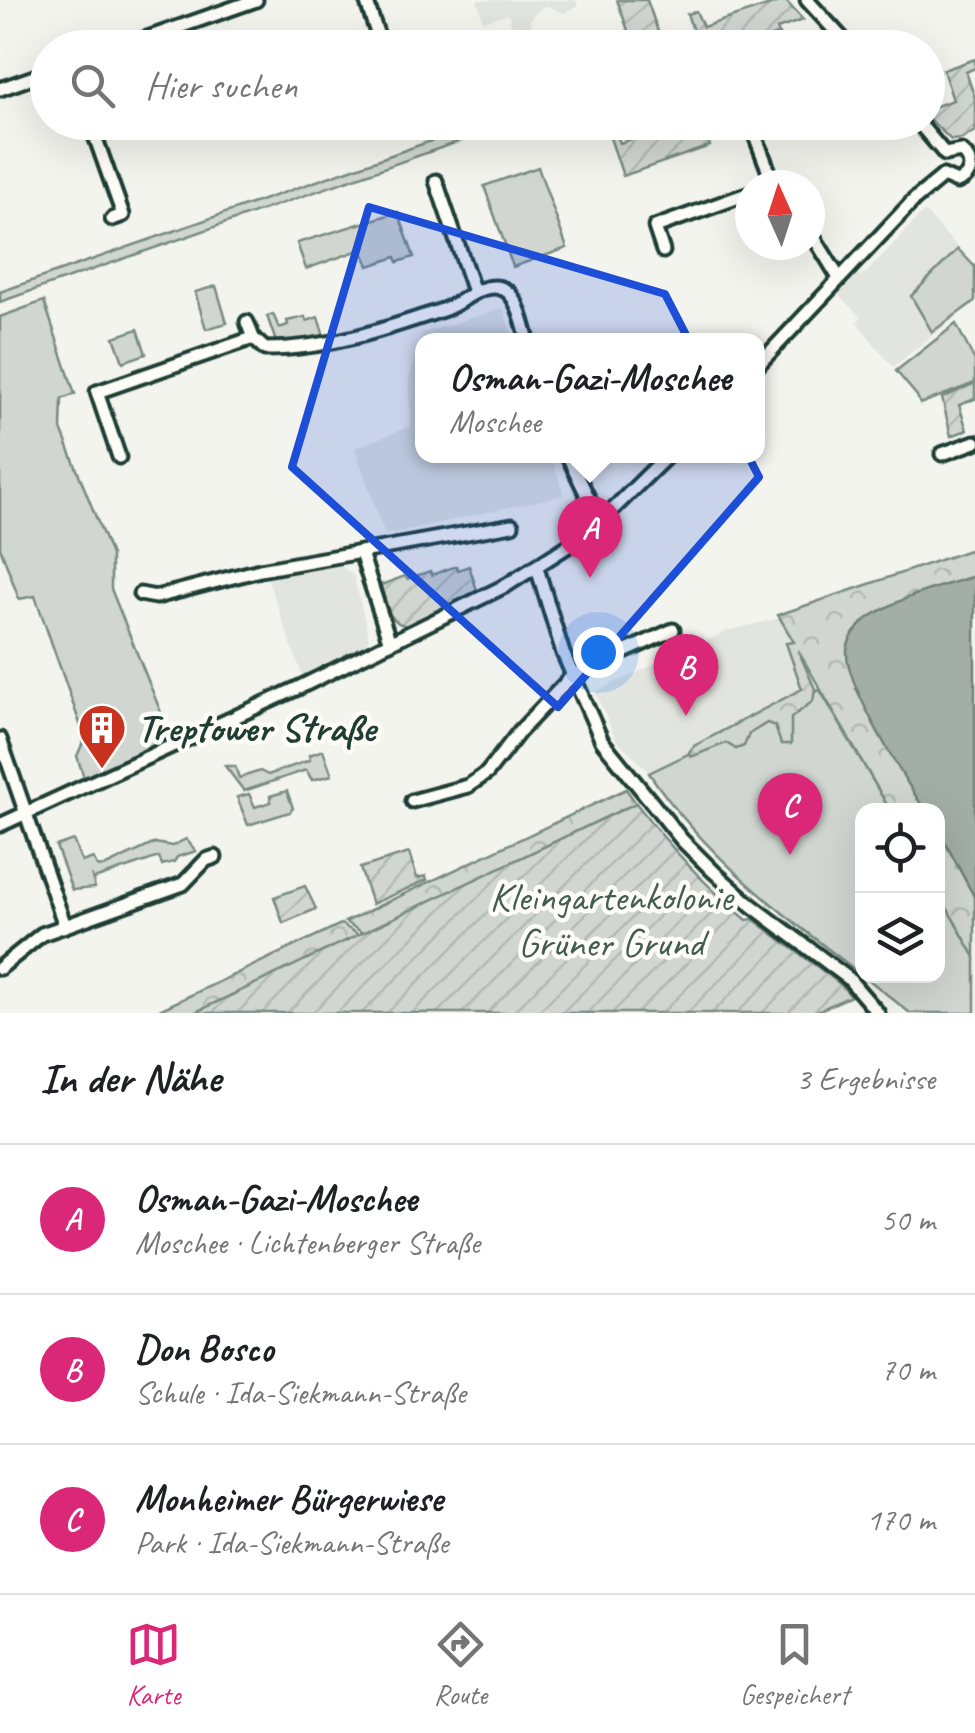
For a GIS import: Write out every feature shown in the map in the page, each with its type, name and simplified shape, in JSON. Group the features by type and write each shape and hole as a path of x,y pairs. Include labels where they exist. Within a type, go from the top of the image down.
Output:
{"street":[{"path":"170,30 256,0"},
{"path":"366,0 376,30"},
{"path":"807,0 834,30"},
{"path":"0,89 30,78"},
{"path":"96,140 123,215 112,218"},
{"path":"757,140 768,170"},
{"path":"933,140 945,154"},
{"path":"964,154 975,143"},
{"path":"952,150 964,154 971,165 971,182 952,181 943,176 939,164 945,154 952,150"},
{"path":"765,357 914,200 943,176"},
{"path":"436,182 474,292"},
{"path":"663,251 655,227 735,198"},
{"path":"825,256 839,278"},
{"path":"247,322 252,338 266,350 357,338 457,305 474,292 495,287 512,296 525,333"},
{"path":"119,457 97,392 252,338"},
{"path":"942,454 975,442"},
{"path":"571,463 600,522"},
{"path":"0,825 478,601 537,568 600,522 660,463"},
{"path":"140,594 156,597 260,570 512,525"},
{"path":"361,552 390,643"},
{"path":"537,568 562,653 602,740 682,840 751,906 848,978 878,1013"},
{"path":"412,801 468,786 487,773 518,732 573,675 674,630"},
{"path":"0,739 65,926"},
{"path":"0,968 42,934 183,884 206,860 215,858"}],"highlighted area":[{"path":"369,207 665,294 759,477 558,707 292,467"}],"shaded area":[{"path":"477,0 576,0 578,6 564,13 542,7 527,30 513,30 508,14 483,21"},
{"path":"924,211 975,266 975,302 893,367 857,323 861,317 837,294 854,276 866,273"},
{"path":"503,308 511,333 423,333"},
{"path":"415,360 415,463 553,463 564,495 385,535 355,448 411,426 409,381"},
{"path":"338,563 354,576 369,638 365,644 302,675 266,575"},
{"path":"975,576 975,898 945,842 945,803 920,803 878,732 849,666 847,651 857,629 879,611 919,593"},
{"path":"780,618 820,690 649,772 616,739 595,692 727,631"}],"green space":[{"path":"617,0 647,0 658,30 628,30"},
{"path":"785,0 803,20 777,30 693,30 687,14 696,11 703,27"},
{"path":"975,59 975,68 966,72 975,98 975,131 962,139 951,140 945,134 945,103 953,100 945,69"},
{"path":"434,140 463,140 0,302 0,292"},
{"path":"611,140 707,140 710,146 623,176"},
{"path":"538,167 567,248 513,267 484,186"},
{"path":"398,212 414,257 398,262 396,257 369,266 362,249 306,269 297,243"},
{"path":"958,249 975,267 975,301 932,332 911,296"},
{"path":"216,286 227,323 206,329 195,292"},
{"path":"44,301 75,394 62,399 61,429 111,555 111,589 171,737 84,778 77,756 85,738 35,596 19,599 0,547 0,317"},
{"path":"273,314 279,328 288,325 287,321 318,317 324,336 276,342 267,316"},
{"path":"956,324 975,361 975,383 920,404 896,371"},
{"path":"138,329 146,354 123,362 114,337"},
{"path":"975,383 975,399 959,405 967,430 951,436 942,398"},
{"path":"975,548 975,576 894,604 853,634 856,688 921,803 886,803 798,650 815,689 813,701 791,718 791,744 781,744 775,726 767,723 749,734 744,746 736,749 726,743 691,757 689,752 694,746 802,689 786,643 794,642 778,615"},
{"path":"456,566 458,570 469,566 478,593 409,626 392,617 381,585"},
{"path":"820,690 886,803 855,803 855,970 720,858 649,773"},
{"path":"323,750 332,775 312,780 306,770 244,791 225,766 235,766 239,778 260,771 268,775 310,760 309,755"},
{"path":"626,789 636,803 363,933 345,922"},
{"path":"287,791 293,808 290,812 248,825 237,797 249,794 255,807 271,802 270,796"},
{"name":"Kleingartenkolonie Grüner Grund","path":"636,803 688,865 732,907 839,983 851,996 813,1013 194,1013"},
{"path":"186,839 196,851 177,857 174,862 162,865 159,857 92,877 95,888 72,890 56,846 73,840 82,862 93,858 97,866 104,867 155,843 172,846"},
{"path":"945,842 975,898 975,957 945,904"},
{"path":"409,853 417,878 426,876 427,880 372,904 360,868"},
{"path":"305,886 316,909 283,923 274,897"},
{"path":"945,904 975,957 975,1013 910,1013 873,983 945,983"},
{"path":"341,924 359,935 194,1013 153,1013"}],"place":[{"name":"Osman-Gazi-Moschee","path":"590,578"},
{"name":"Don Bosco","path":"686,716"},
{"name":"Treptower Straße","path":"102,770"},
{"name":"Monheimer Bürgerwiese","path":"790,855"}]}
